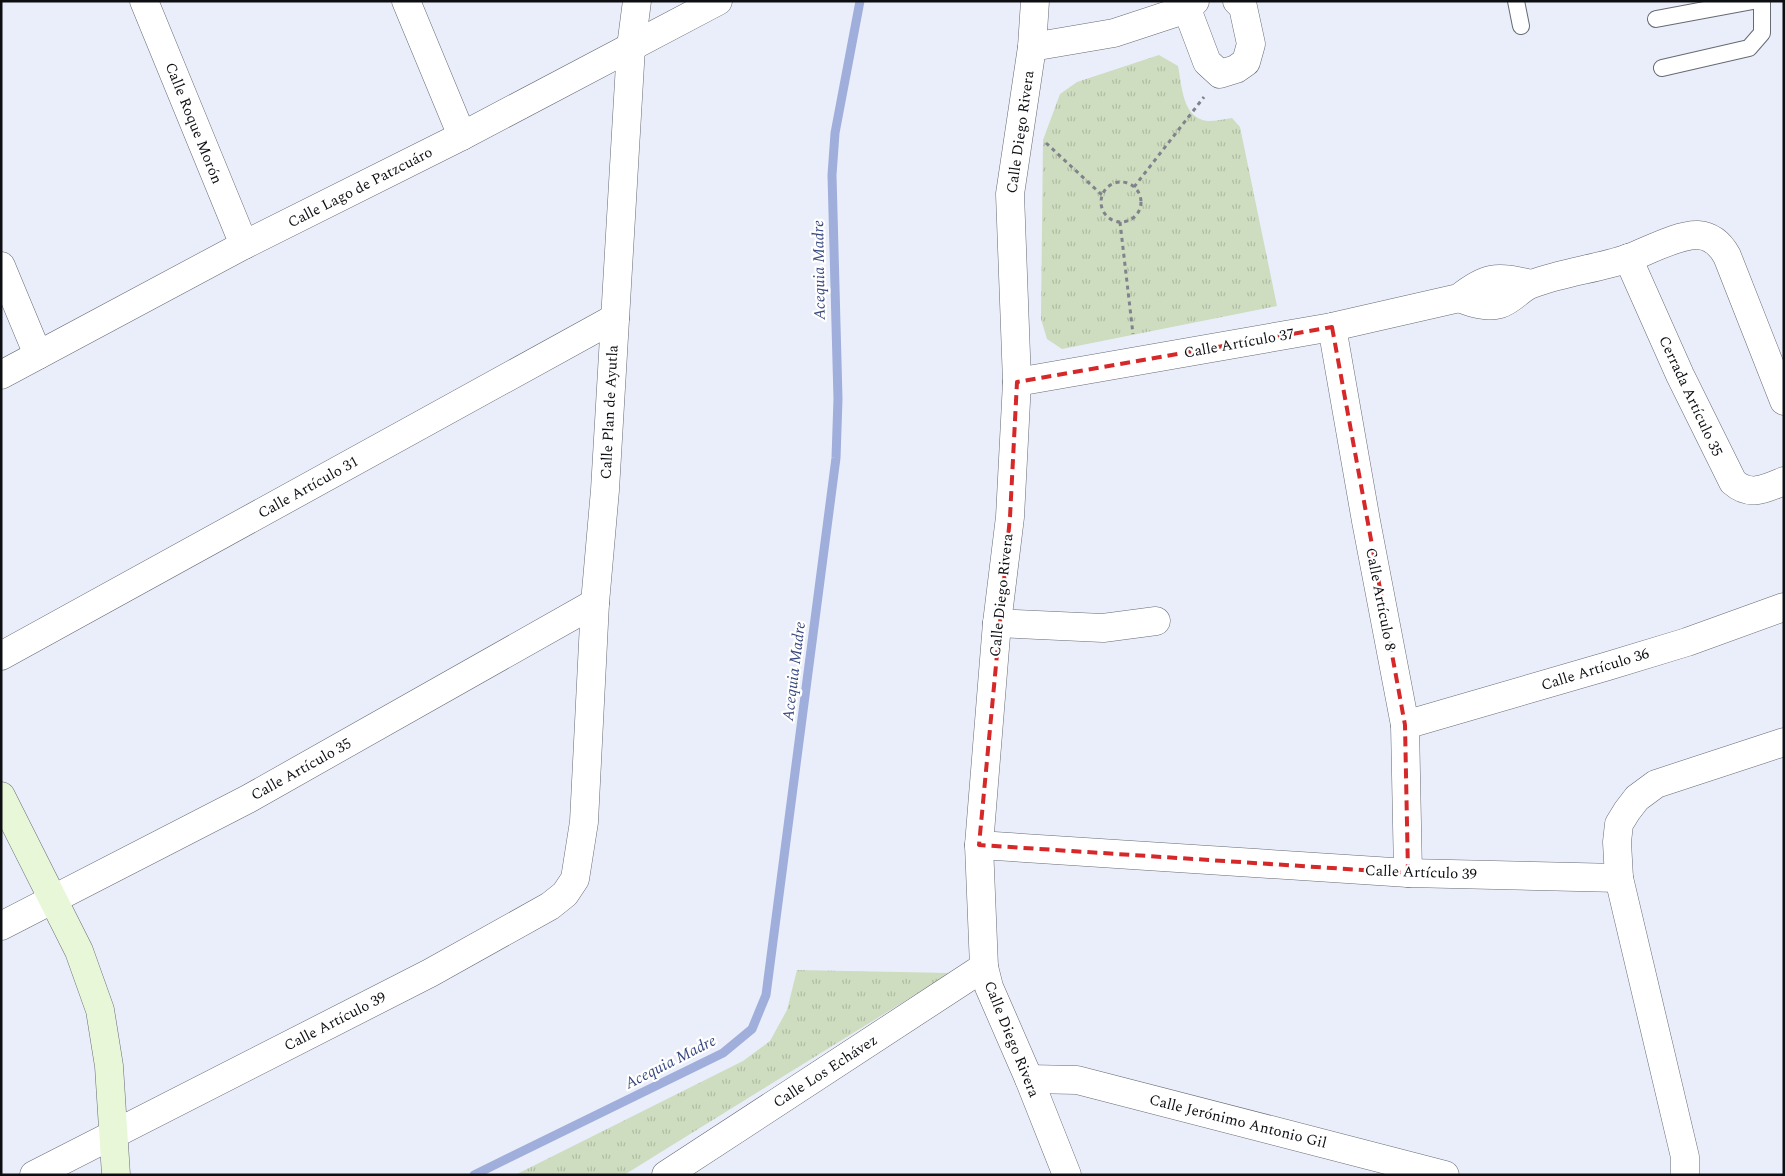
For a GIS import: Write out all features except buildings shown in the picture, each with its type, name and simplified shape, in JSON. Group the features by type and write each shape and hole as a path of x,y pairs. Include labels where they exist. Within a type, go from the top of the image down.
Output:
{"street":[{"name":"Calle Roque Morón","path":"144,1 244,245"},
{"path":"406,1 462,136"},
{"name":"Calle Plan de Ayutla","path":"584,822 595,603 605,490 630,47 637,1"},
{"name":"Calle Lago de Patzcuáro","path":"1,375 244,245 462,136 718,1"},
{"name":"Calle Diego Rivera","path":"1035,1 1032,47 1010,194 1018,382 1010,517 998,623 979,845 984,967 989,988 1029,1080 1067,1175"},
{"path":"1032,47 1114,33 1191,5 1208,62 1220,74 1236,69 1246,62 1251,44 1243,7 1237,1"},
{"name":"Calle Artículo 37","path":"1018,382 1332,327 1459,298 1484,281 1497,278 1511,279 1530,284 1628,258 1686,236 1698,235 1710,238 1721,246 1727,256 1784,401"},
{"name":"Cerrada Artículo 35","path":"1628,258 1680,375 1733,482 1740,488 1748,491 1763,489 1784,481"},
{"path":"1,266 38,355"},
{"name":"Calle Artículo 31","path":"1,656 615,318"},
{"name":"Calle Artículo 8","path":"1332,327 1366,521 1405,725 1408,873"},
{"name":"Calle Artículo 35","path":"1,926 248,799 595,603"},
{"name":"Calle Artículo 36","path":"1405,725 1626,661 1687,642 1784,607"},
{"path":"998,623 1103,628 1156,621"},
{"path":"1686,1175 1685,1158 1619,878 1617,842 1619,824 1637,798 1656,784 1784,742"},
{"path":"1,796 79,951 100,1010 109,1066 116,1175"},
{"name":"Calle Artículo 39","path":"34,1175 430,974 550,906 565,894 574,878 584,822"},
{"name":"Calle Artículo 39","path":"979,845 1408,873 1619,878"},
{"name":"Calle Los Echávez","path":"666,1175 984,967"},
{"name":"Calle Jerónimo Antonio Gil","path":"1029,1080 1077,1080 1446,1175"}],"lane":[{"path":"1516,1 1521,26"},
{"path":"1656,19 1753,1"},
{"path":"1662,68 1749,48 1762,33 1762,1"}],"path":[{"path":"1134,187 1192,115 1220,74"},
{"path":"1019,137 1043,140 1102,195"},
{"path":"1114,183 1128,184 1134,187 1139,193 1141,200 1138,213 1126,222 1110,220 1100,202 1108,186 1114,183"},
{"path":"1120,222 1137,362"}],"highlighted area":[{"path":"1332,327 1405,725 1408,873 979,845 1010,517 1017,382"}],"green space":[{"path":"1159,55 1178,66 1182,91 1188,108 1193,114 1199,119 1208,121 1232,118 1240,127 1277,306 1062,349 1047,339 1041,319 1043,140 1060,94 1077,82"},
{"path":"797,970 950,973 624,1175 515,1175 743,1061 770,1041 787,1010"}],"waterway":[{"name":"Acequia Madre","path":"474,1175 723,1053 752,1029 766,995 836,458 838,399 832,175 835,133 860,1"}]}
